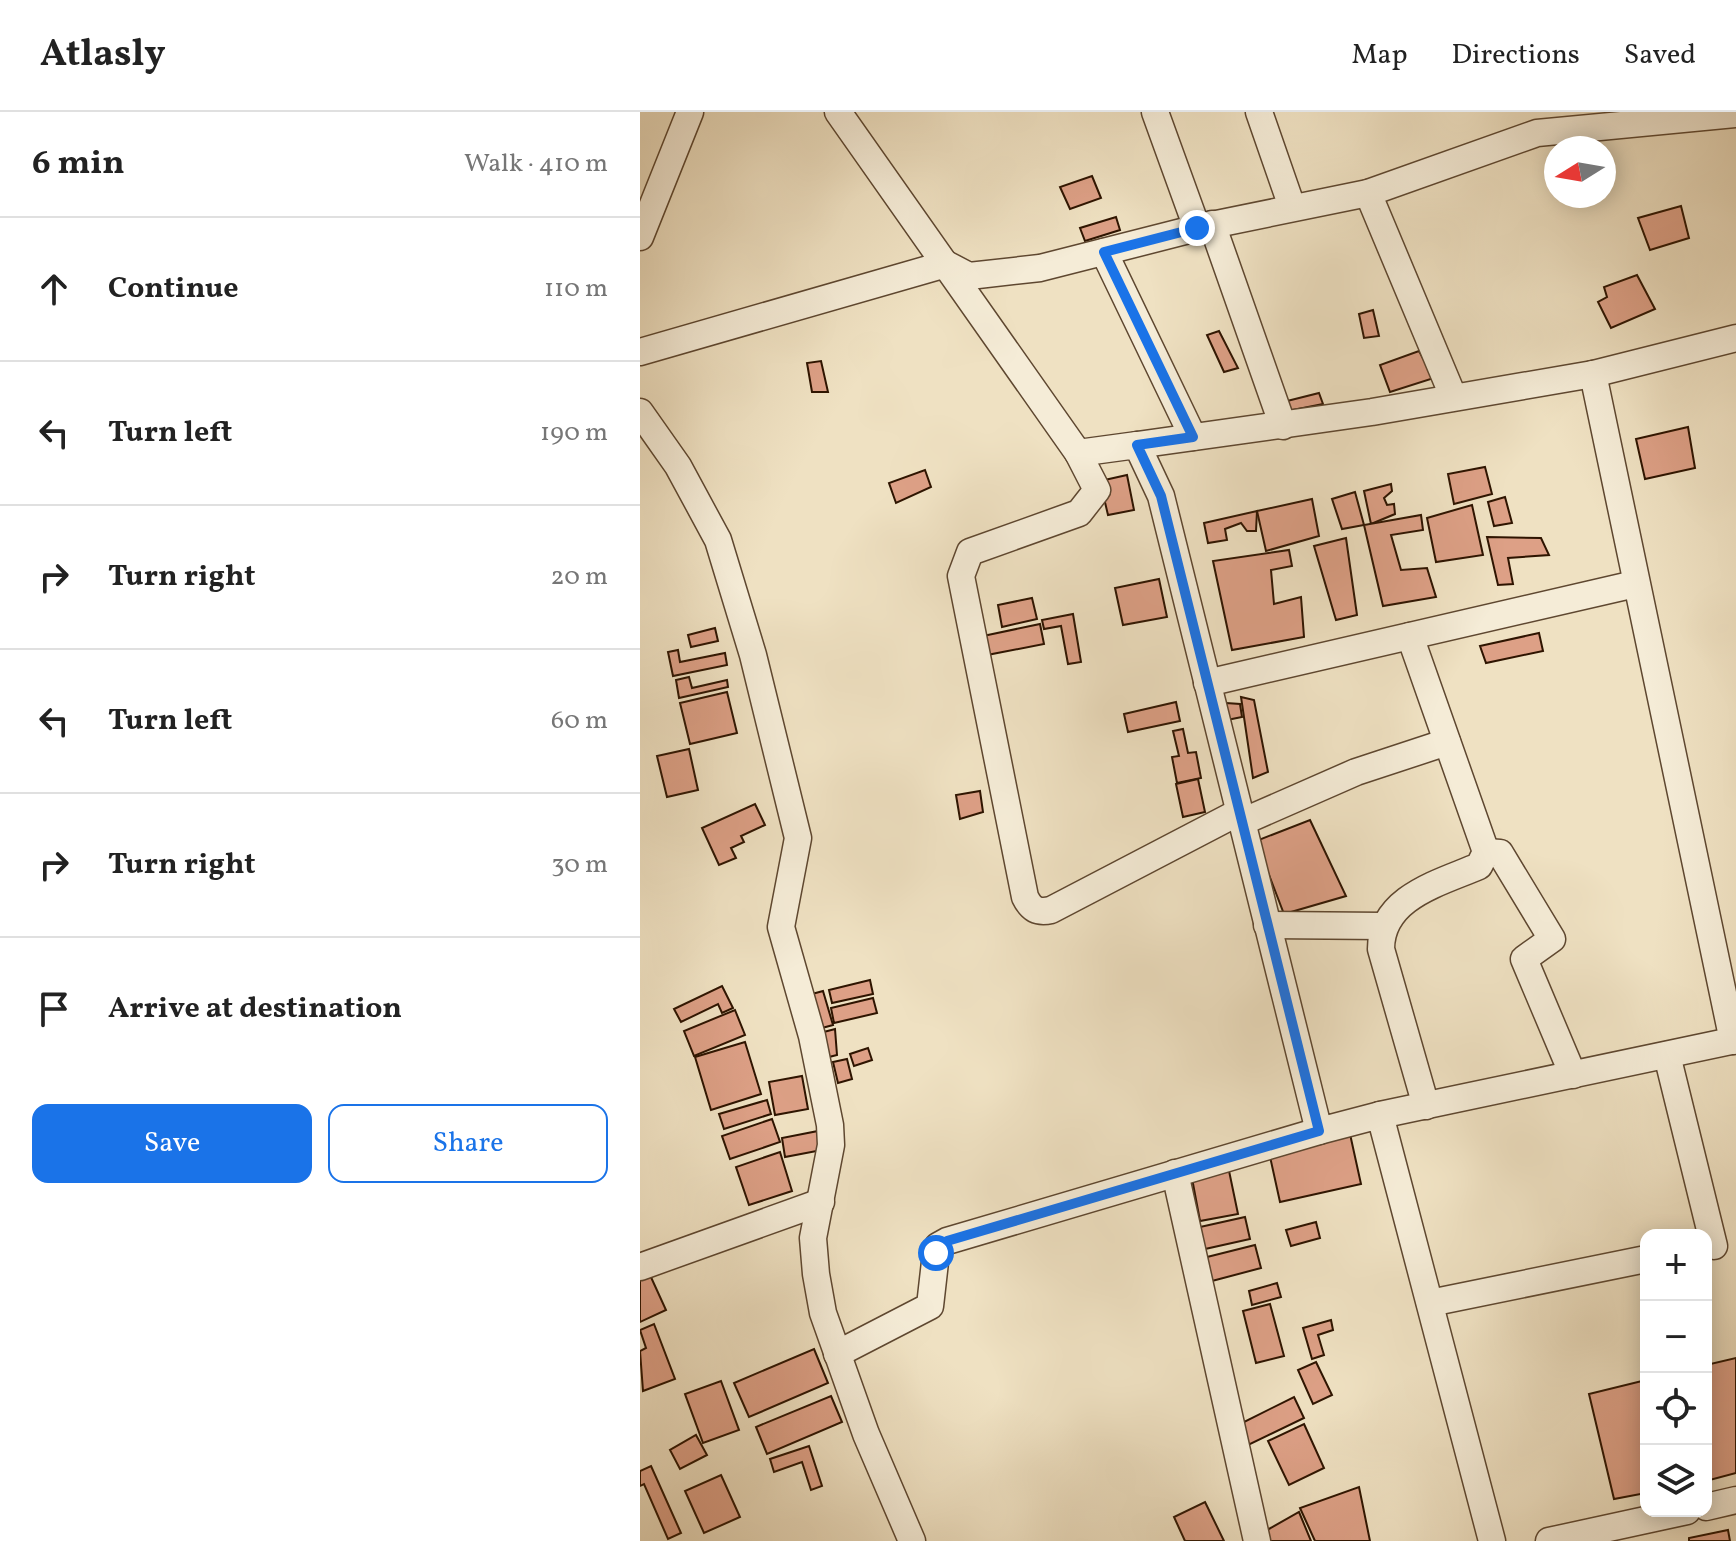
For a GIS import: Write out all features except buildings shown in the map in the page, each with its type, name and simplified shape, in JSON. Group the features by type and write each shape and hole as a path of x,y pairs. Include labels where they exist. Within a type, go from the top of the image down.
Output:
{"street":[{"path":"641,232 690,112"},
{"path":"838,112 1078,453 1097,490 1079,513 970,552 961,576 1025,897 1030,907 1041,912 1051,910 1240,817 1356,772 1447,742"},
{"path":"1155,112 1205,226 1283,426"},
{"path":"1259,112 1292,207"},
{"path":"640,352 946,264 969,276 1040,268 1205,226 1368,193 1531,122 1736,114"},
{"path":"1368,193 1453,396"},
{"path":"1104,252 1193,437"},
{"path":"1078,453 1283,426 1593,374 1736,338"},
{"path":"837,1354 930,1306 936,1253 938,1246 947,1241 1380,1115 1734,1040 1635,584 1593,374"},
{"path":"640,412 678,466 718,540 753,655 798,838 781,927 826,1092 831,1145 813,1238 816,1274 823,1313 837,1354 866,1434 912,1541"},
{"path":"1137,445 1161,496 1319,1131"},
{"path":"1207,683 1635,584"},
{"path":"1410,636 1486,852 1479,866 1411,896 1389,915 1384,926 1381,949 1426,1106"},
{"path":"1486,852 1500,853 1552,939 1524,959 1573,1075"},
{"path":"1267,925 1384,926"},
{"path":"1667,1055 1719,1245"},
{"path":"1380,1115 1492,1541"},
{"path":"1175,1173 1257,1541"},
{"path":"640,1267 821,1202"},
{"path":"1430,1303 1640,1260"},
{"path":"1712,1506 1736,1500"},
{"path":"1549,1541 1659,1517"}],"route":[{"path":"936,1253 938,1246 947,1241 1319,1131 1161,496 1137,445 1193,437 1104,252 1197,228"}]}
